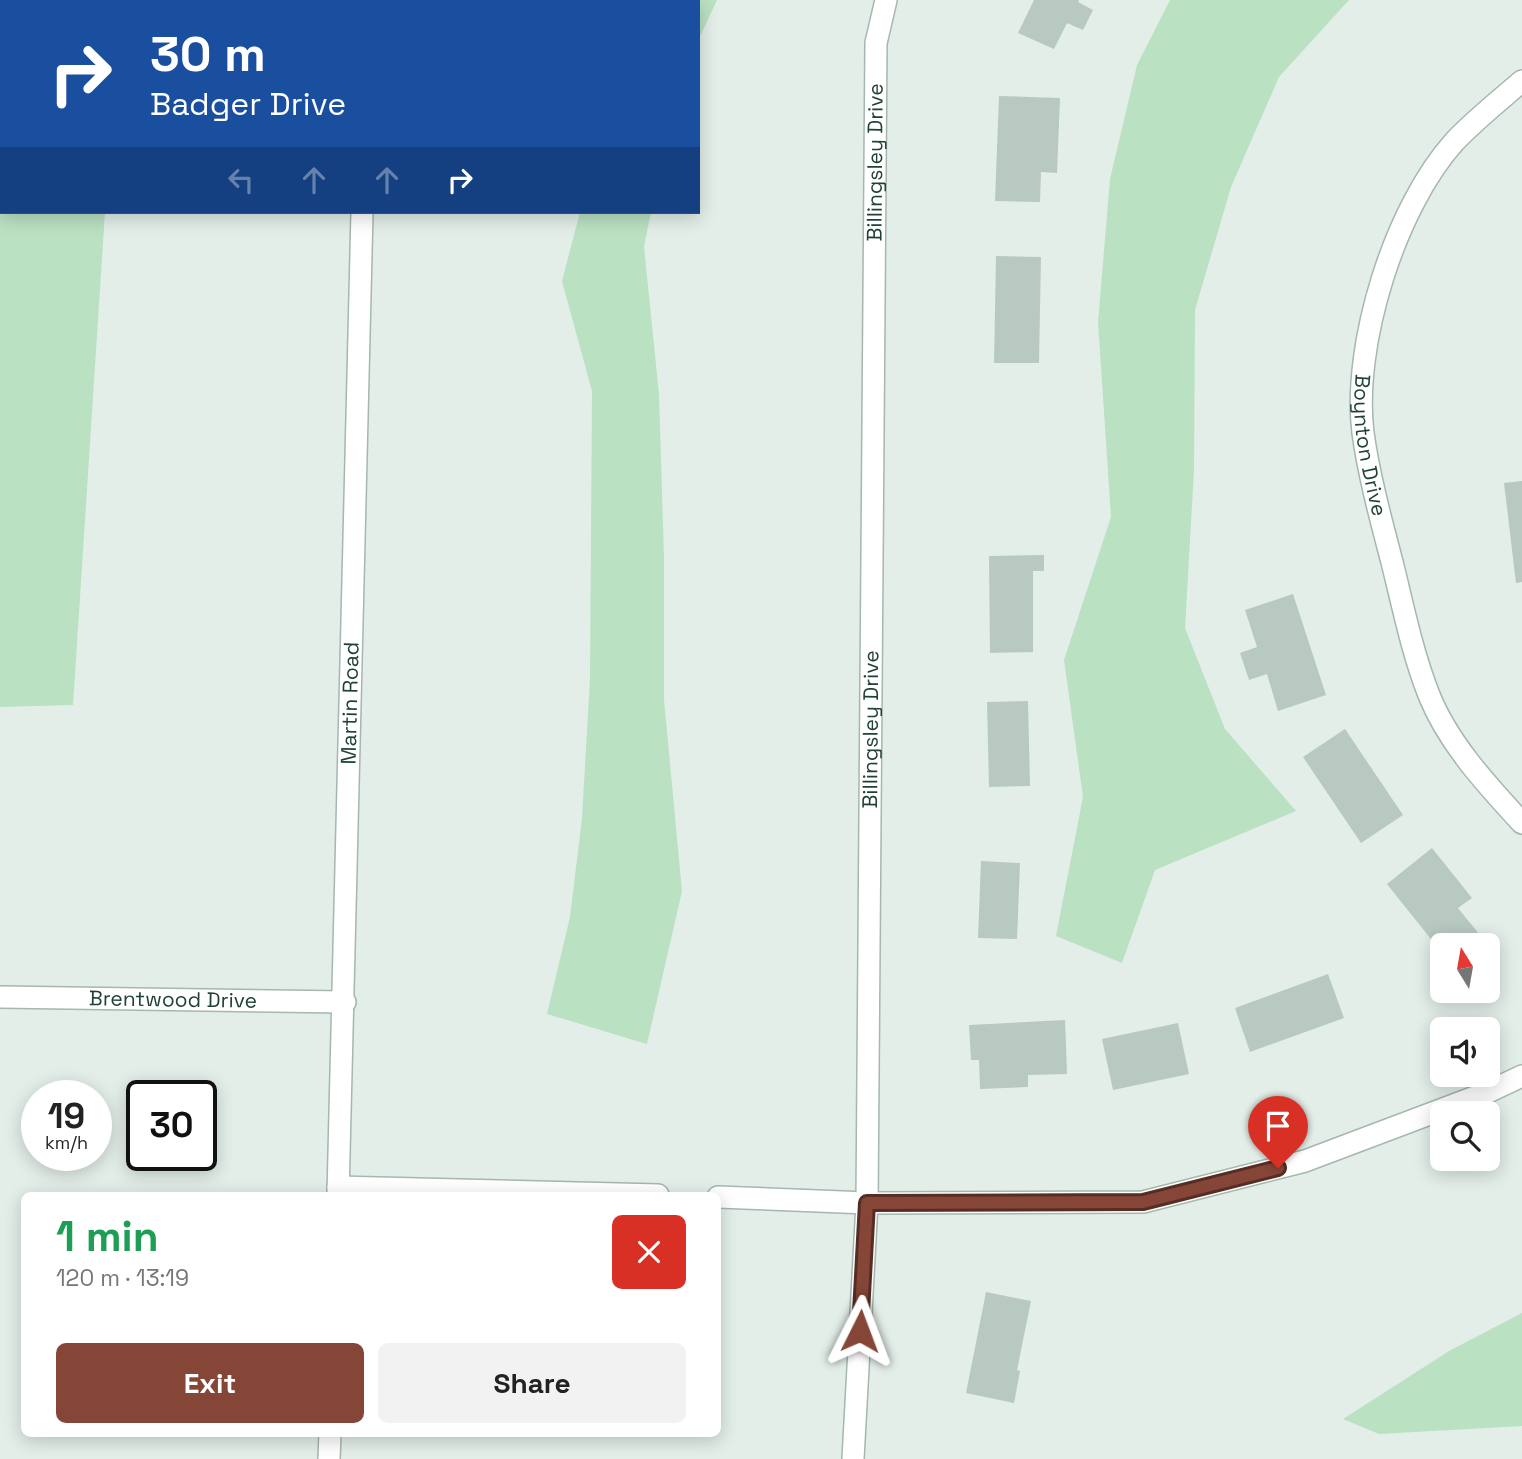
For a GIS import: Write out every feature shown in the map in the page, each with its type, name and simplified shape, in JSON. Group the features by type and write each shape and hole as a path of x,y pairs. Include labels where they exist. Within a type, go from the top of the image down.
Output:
{"street":[{"name":"Billingsley Drive","path":"853,1459 867,1203 876,43 886,0"},
{"name":"Boynton Drive","path":"1522,81 1455,142 1426,182 1391,252 1375,304 1362,385 1363,433 1389,552 1411,641 1430,696 1472,764 1522,823"},
{"name":"Martin Road","path":"338,1191 345,1002 362,214"},
{"name":"Brentwood Drive","path":"0,997 345,1002"},
{"path":"721,1197 867,1203 1143,1202 1305,1161 1488,1092 1522,1076"},
{"path":"338,1191 418,1192"},
{"path":"329,1459 330,1437"}],"green space":[{"path":"700,0 717,0 700,37"},
{"path":"1170,0 1349,0 1279,77 1231,187 1195,310 1194,470 1185,628 1225,729 1296,811 1155,870 1122,963 1056,936 1083,797 1064,660 1111,517 1098,322 1110,179 1137,65"},
{"path":"0,214 105,214 73,705 0,707"},
{"path":"579,214 651,214 644,247 659,394 664,557 664,700 682,891 647,1044 547,1014 570,917 582,818 590,679 592,391 562,281"},
{"path":"1522,1313 1522,1426 1379,1434 1343,1419 1449,1351"}],"building":[{"path":"1034,0 1079,0 1078,2 1093,10 1083,30 1067,23 1054,49 1018,33"},
{"path":"999,96 1060,98 1057,173 1041,172 1040,202 995,201"},
{"path":"996,256 1041,257 1039,363 994,363"},
{"path":"1522,481 1522,582 1516,583 1504,483"},
{"path":"1044,555 1044,571 1033,571 1033,652 990,653 989,556"},
{"path":"1293,594 1326,695 1278,711 1267,674 1249,680 1240,653 1257,647 1245,610"},
{"path":"1028,701 1030,786 989,787 987,702"},
{"path":"1345,729 1403,815 1361,843 1303,757"},
{"path":"1432,848 1472,898 1458,908 1478,933 1430,933 1430,938 1387,884"},
{"path":"981,861 1020,863 1017,939 978,938"},
{"path":"1328,974 1344,1018 1250,1052 1235,1008"},
{"path":"1065,1020 1067,1074 1028,1075 1028,1087 980,1089 979,1060 971,1060 969,1025"},
{"path":"1178,1023 1189,1074 1113,1090 1102,1039"},
{"path":"986,1292 1031,1301 1017,1370 1020,1371 1014,1403 966,1393"}],"route":[{"path":"860,1331 867,1203 1143,1202 1278,1168"}]}
